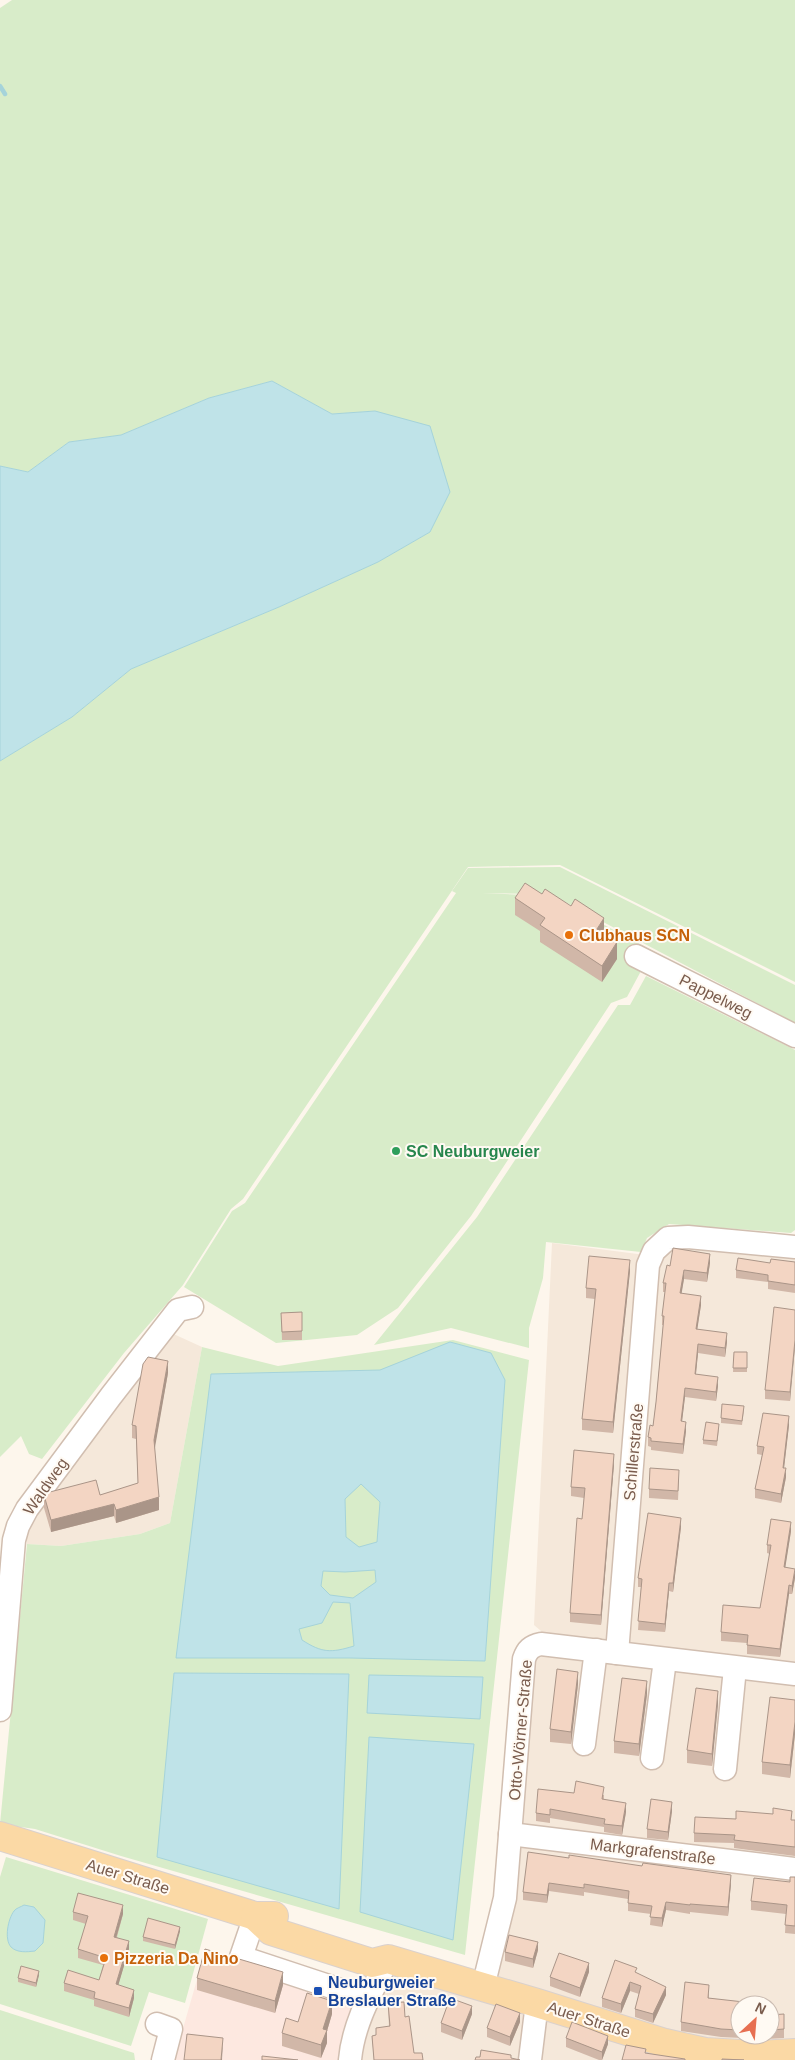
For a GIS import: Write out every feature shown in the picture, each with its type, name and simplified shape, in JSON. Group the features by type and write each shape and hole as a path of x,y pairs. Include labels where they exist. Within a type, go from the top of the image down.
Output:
{"main road":[{"name":"Auer Straße","path":"0,1836 256,1916 278,1916 360,1941 376,1946 388,1959 537,2002 705,2056 795,2053"}],"street":[{"name":"Pappelweg","path":"636,956 795,1036"},
{"name":"Schillerstraße","path":"584,1744 606,1652 648,1265 654,1251 668,1238 688,1237 795,1247"},
{"name":"Waldweg","path":"0,1710 14,1540 18,1526 27,1509 178,1310 192,1308"},
{"name":"Otto-Wörner-Straße","path":"483,1987 505,1898 524,1659 527,1652 533,1646 541,1644 795,1674"},
{"path":"652,1758 664,1660"},
{"path":"725,1768 735,1668"},
{"name":"Markgrafenstraße","path":"510,1834 795,1869"},
{"path":"256,1916 241,1957 368,1999"},
{"path":"350,2060 355,2030 388,1959"},
{"path":"530,2060 537,2002"},
{"path":"157,2024 171,2029 163,2060"}],"shaded area":[{"path":"552,1243 661,1257 673,1244 795,1257 795,2060 362,2060 364,2036 374,2010 386,1989 410,1979 489,2002 533,1666 539,1657 541,1631 534,1625"},
{"path":"167,1331 202,1347 170,1523 140,1534 61,1546 27,1544 26,1527"},
{"path":"204,1955 355,2004 346,2025 338,2060 174,2060"}],"green space":[{"path":"12,0 795,0 795,982 560,865 468,867 243,1199 231,1209 183,1285 124,1353 42,1459 29,1454 21,1436 0,1457 0,761 72,717 131,669 279,607 378,562 430,532 375,411 332,414 272,381 209,398 121,435 69,442 28,472 0,466 0,8"},
{"name":"SC Neuburgweier","path":"560,867 795,985 795,1023 550,894 482,893 550,896 670,960 659,981 641,971 627,997 611,1003 471,1216 398,1308 357,1335 276,1343 184,1287 232,1211 245,1203 456,893 452,891 468,868"},
{"path":"646,976 795,1050 795,1230 791,1233 669,1224 647,1238 641,1252 546,1242 543,1278 529,1328 529,1348 451,1328 374,1345 477,1217 618,1005 630,1005"},
{"path":"453,1340 529,1360 465,1955 121,1856 35,1829 0,1824 27,1544 61,1546 140,1534 170,1523 202,1347 278,1366"},
{"path":"6,1857 208,1919 185,2003 149,1992 131,2046 0,2004 0,1877"},
{"path":"0,2010 134,2053 135,2060 0,2060"}],"water":[{"path":"272,381 332,414 375,411 430,426 450,492 430,532 378,562 279,607 131,669 72,717 0,761 0,466 28,472 69,442 121,435 209,398"},
{"path":"450,1342 491,1353 505,1380 485,1661 350,1658 176,1658 211,1374 380,1370","holes":["361,1484 380,1502 377,1542 359,1547 346,1537 345,1499","375,1570 376,1582 353,1598 330,1595 321,1586 323,1571","333,1602 350,1603 354,1646 333,1651 315,1647 302,1640 299,1629 322,1623"]},
{"path":"174,1673 349,1674 339,1909 157,1857"},
{"path":"369,1675 483,1677 480,1719 367,1713"},
{"path":"369,1737 474,1744 453,1940 360,1912"},
{"path":"24,1905 34,1907 45,1920 43,1943 35,1951 25,1952 16,1950 11,1947 8,1939 8,1929 12,1915 16,1909"}],"building":[{"path":"525,883 542,894 545,889 571,906 575,899 604,918 597,929 617,942 602,966 540,925 545,918 515,898"},
{"path":"673,1248 710,1254 707,1273 684,1270 680,1293 701,1296 696,1329 727,1333 725,1348 698,1344 695,1374 718,1377 716,1392 685,1388 681,1421 686,1422 683,1444 651,1441 651,1438 648,1437 650,1425 653,1426 656,1402 666,1283 663,1283 667,1265 670,1266"},
{"path":"589,1256 630,1260 613,1422 582,1419 596,1289 586,1288"},
{"path":"738,1258 770,1263 771,1259 795,1262 795,1285 768,1281 768,1275 736,1270"},
{"path":"774,1307 795,1310 795,1340 790,1392 765,1390"},
{"path":"302,1312 302,1331 282,1332 281,1313"},
{"path":"734,1352 747,1352 747,1368 733,1368"},
{"path":"148,1357 168,1361 154,1440 159,1497 116,1510 114,1504 51,1520 44,1495 46,1493 96,1480 100,1495 138,1483 136,1426 132,1425 143,1364"},
{"path":"722,1404 744,1406 742,1421 721,1418"},
{"path":"763,1413 789,1416 783,1468 786,1468 781,1494 755,1489 764,1447 757,1446"},
{"path":"706,1422 719,1424 717,1441 703,1440"},
{"path":"574,1450 614,1454 601,1615 570,1613 577,1518 582,1519 585,1488 571,1487"},
{"path":"650,1468 679,1470 678,1491 649,1489"},
{"path":"648,1513 681,1518 673,1583 669,1583 665,1624 638,1621 642,1579 638,1578"},
{"path":"771,1519 791,1522 784,1567 795,1569 792,1586 789,1585 780,1649 747,1645 748,1635 721,1632 723,1605 760,1608 771,1545 767,1545"},
{"path":"557,1669 578,1672 571,1732 550,1729"},
{"path":"622,1678 647,1681 639,1744 614,1741"},
{"path":"696,1688 718,1691 712,1754 687,1750"},
{"path":"770,1697 795,1700 795,1722 790,1765 762,1762"},
{"path":"576,1781 604,1787 602,1799 626,1803 622,1826 604,1824 605,1819 550,1809 550,1815 536,1813 538,1789 574,1793"},
{"path":"651,1799 672,1802 668,1832 647,1829"},
{"path":"773,1808 792,1811 791,1820 795,1820 795,1847 734,1840 735,1835 694,1833 695,1817 736,1819 736,1811 773,1814"},
{"path":"528,1852 569,1858 569,1855 642,1866 643,1863 731,1875 728,1907 666,1902 662,1918 650,1917 652,1906 628,1903 629,1891 584,1884 584,1888 549,1883 547,1895 523,1892"},
{"path":"790,1877 795,1877 795,1926 785,1925 787,1905 751,1901 754,1878 790,1882"},
{"path":"78,1893 123,1905 114,1937 129,1941 116,1984 134,1990 129,2008 94,1998 95,1992 64,1983 68,1970 99,1980 106,1958 78,1949 88,1916 73,1912"},
{"path":"148,1918 180,1927 175,1945 143,1937"},
{"path":"509,1935 538,1942 533,1959 505,1952"},
{"path":"205,1949 283,1972 275,2001 197,1978"},
{"path":"559,1953 589,1963 580,1988 550,1977"},
{"path":"615,1960 637,1968 635,1972 666,1987 653,2014 635,2009 641,1986 630,1982 621,2004 602,1998"},
{"path":"21,1966 39,1971 36,1983 18,1978"},
{"path":"685,1982 709,1985 708,1998 730,2000 730,2029 681,2022"},
{"path":"307,1993 332,2001 323,2029 327,2030 321,2045 282,2033 286,2018 298,2022"},
{"path":"450,1998 472,2006 462,2031 441,2023"},
{"path":"404,2002 405,2017 409,2016 414,2053 422,2053 423,2060 374,2060 372,2036 376,2035 376,2028 390,2026 388,2003"},
{"path":"496,2004 520,2013 510,2037 487,2028"},
{"path":"780,2014 784,2014 784,2029 780,2029"},
{"path":"572,2022 608,2036 602,2052 566,2038"},
{"path":"187,2034 223,2038 221,2060 184,2060"},
{"path":"626,2045 646,2049 645,2053 685,2060 622,2060"},
{"path":"481,2050 511,2055 511,2058 520,2060 475,2060 476,2057 480,2057"},
{"path":"262,2056 298,2060 262,2060"}],"waterway":[{"path":"0,86 5,94"}],"place":[{"name":"Clubhaus SCN","path":"569,935"},
{"name":"SC Neuburgweier","path":"396,1151"},
{"name":"Pizzeria Da Nino","path":"104,1958"},
{"name":"Neuburgweier Breslauer Straße","path":"318,1991"}]}
